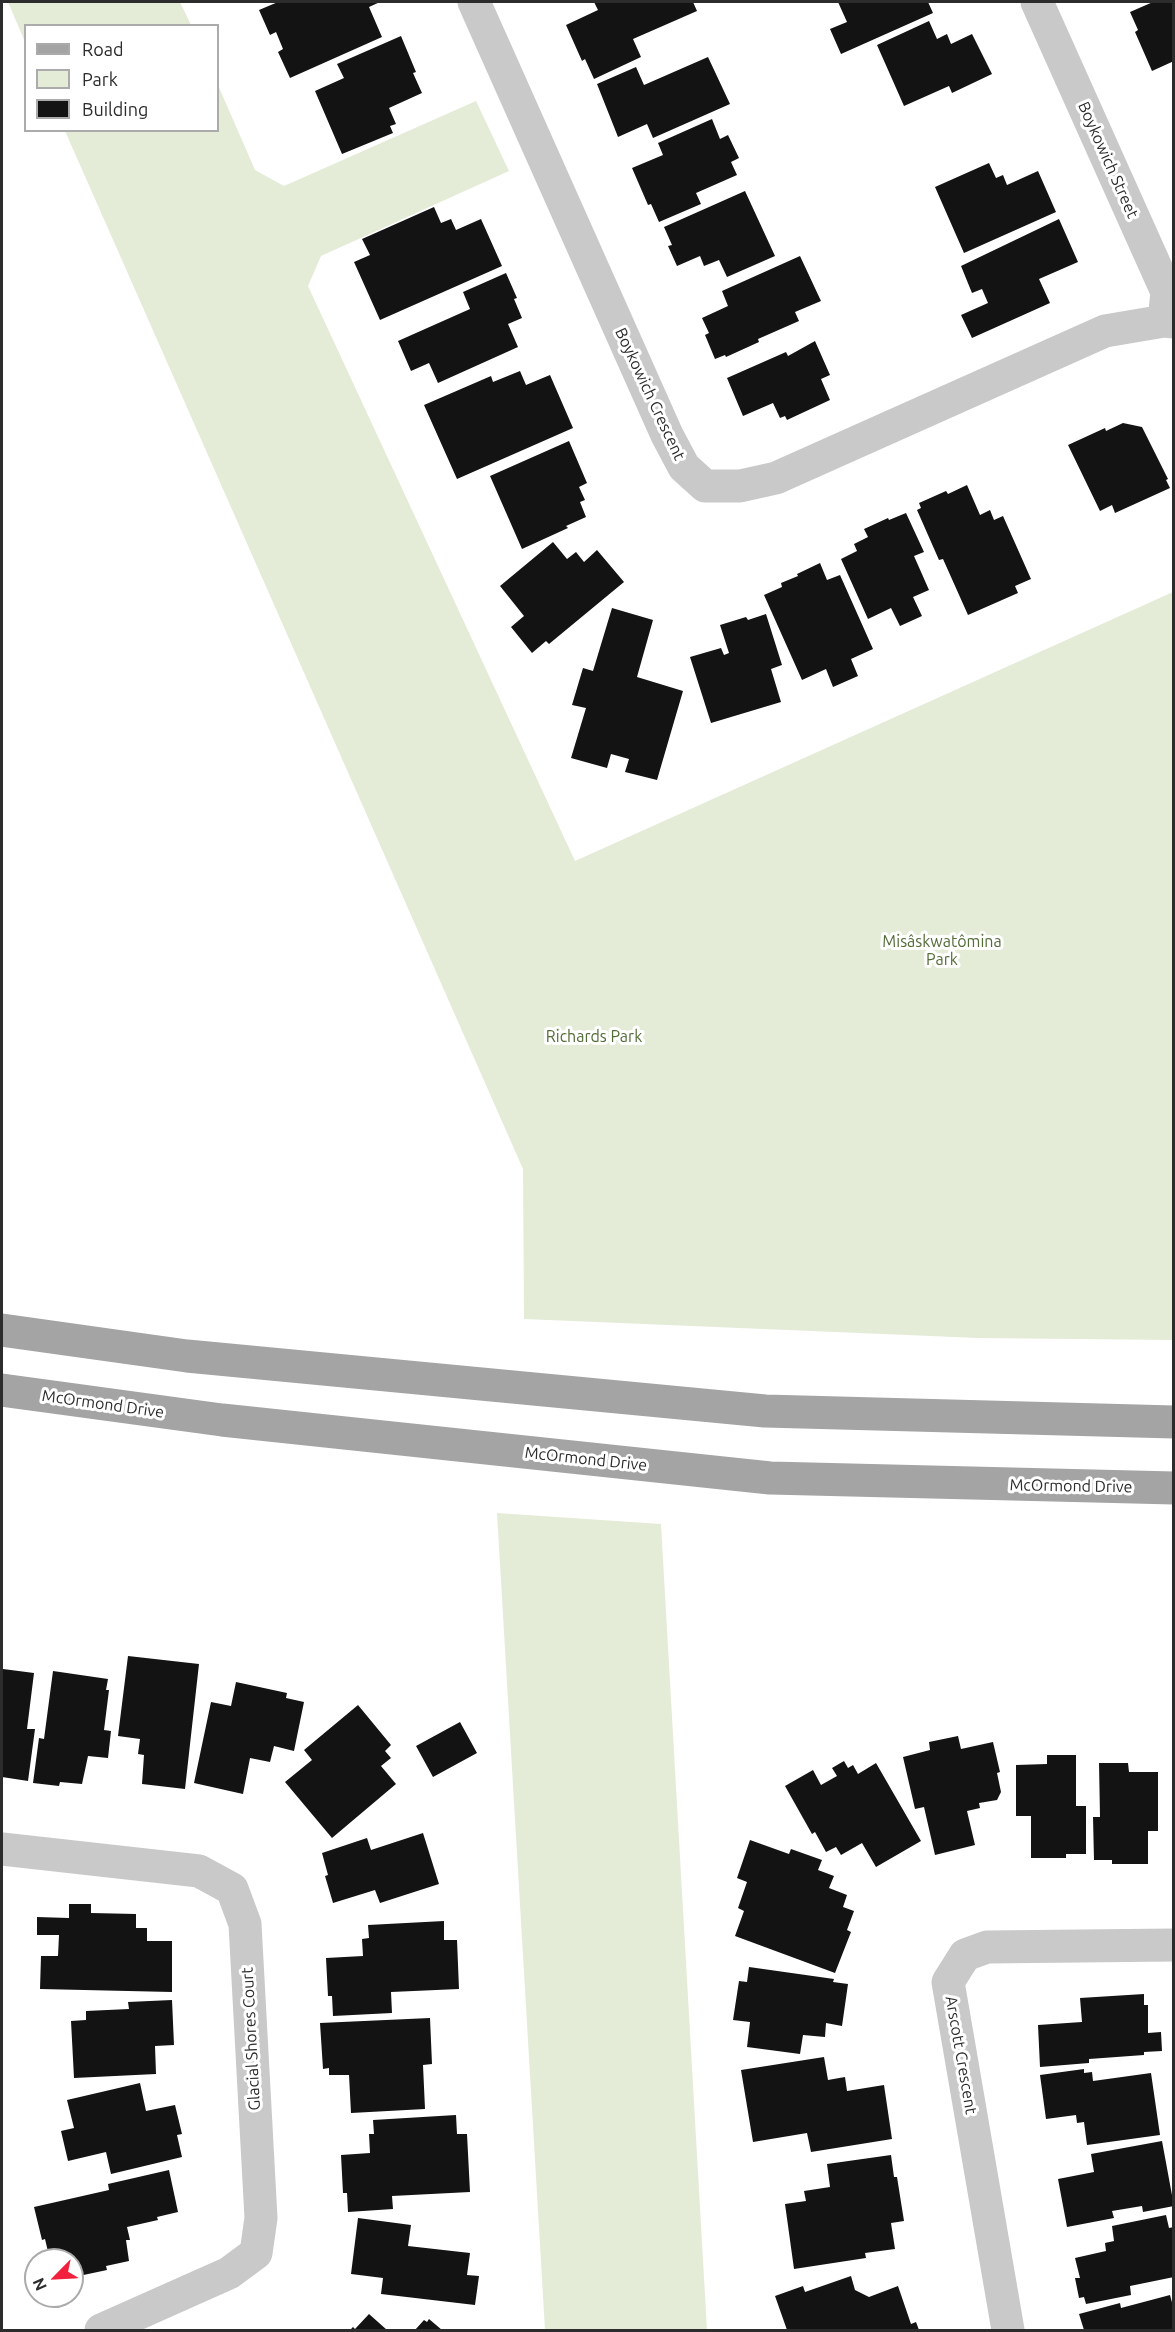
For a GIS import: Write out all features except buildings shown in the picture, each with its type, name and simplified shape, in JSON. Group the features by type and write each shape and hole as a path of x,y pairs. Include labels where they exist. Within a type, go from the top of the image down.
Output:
{"main road":[{"path":"2,1330 187,1356 765,1411 1173,1422"},
{"name":"McOrmond Drive","path":"2,1390 222,1420 770,1478 1173,1488"}],"street":[{"name":"Boykowich Crescent","path":"474,2 667,435 684,467 705,486 740,486 776,478 1106,331 1169,322"},
{"name":"Boykowich Street","path":"1037,2 1167,292 1169,322"},
{"name":"Glacial Shores Court","path":"2,1849 199,1871 232,1889 245,1924 261,2218 256,2253 230,2273 101,2331"},
{"name":"Arscott Crescent","path":"1008,2331 948,1982 965,1955 987,1947 1173,1945"}],"green space":[{"path":"8,2 180,2 191,24 24,24 24,40"},
{"path":"219,87 255,170 284,186 476,101 509,171 321,256 308,286 575,861 1173,592 1173,1340 978,1338 524,1319 523,1169 65,132 219,132"},
{"path":"497,1513 661,1524 707,2330 545,2330"}],"park label":[{"name":"Misâskwatômina Park","path":"942,951"},
{"name":"Richards Park","path":"594,1037"}]}
